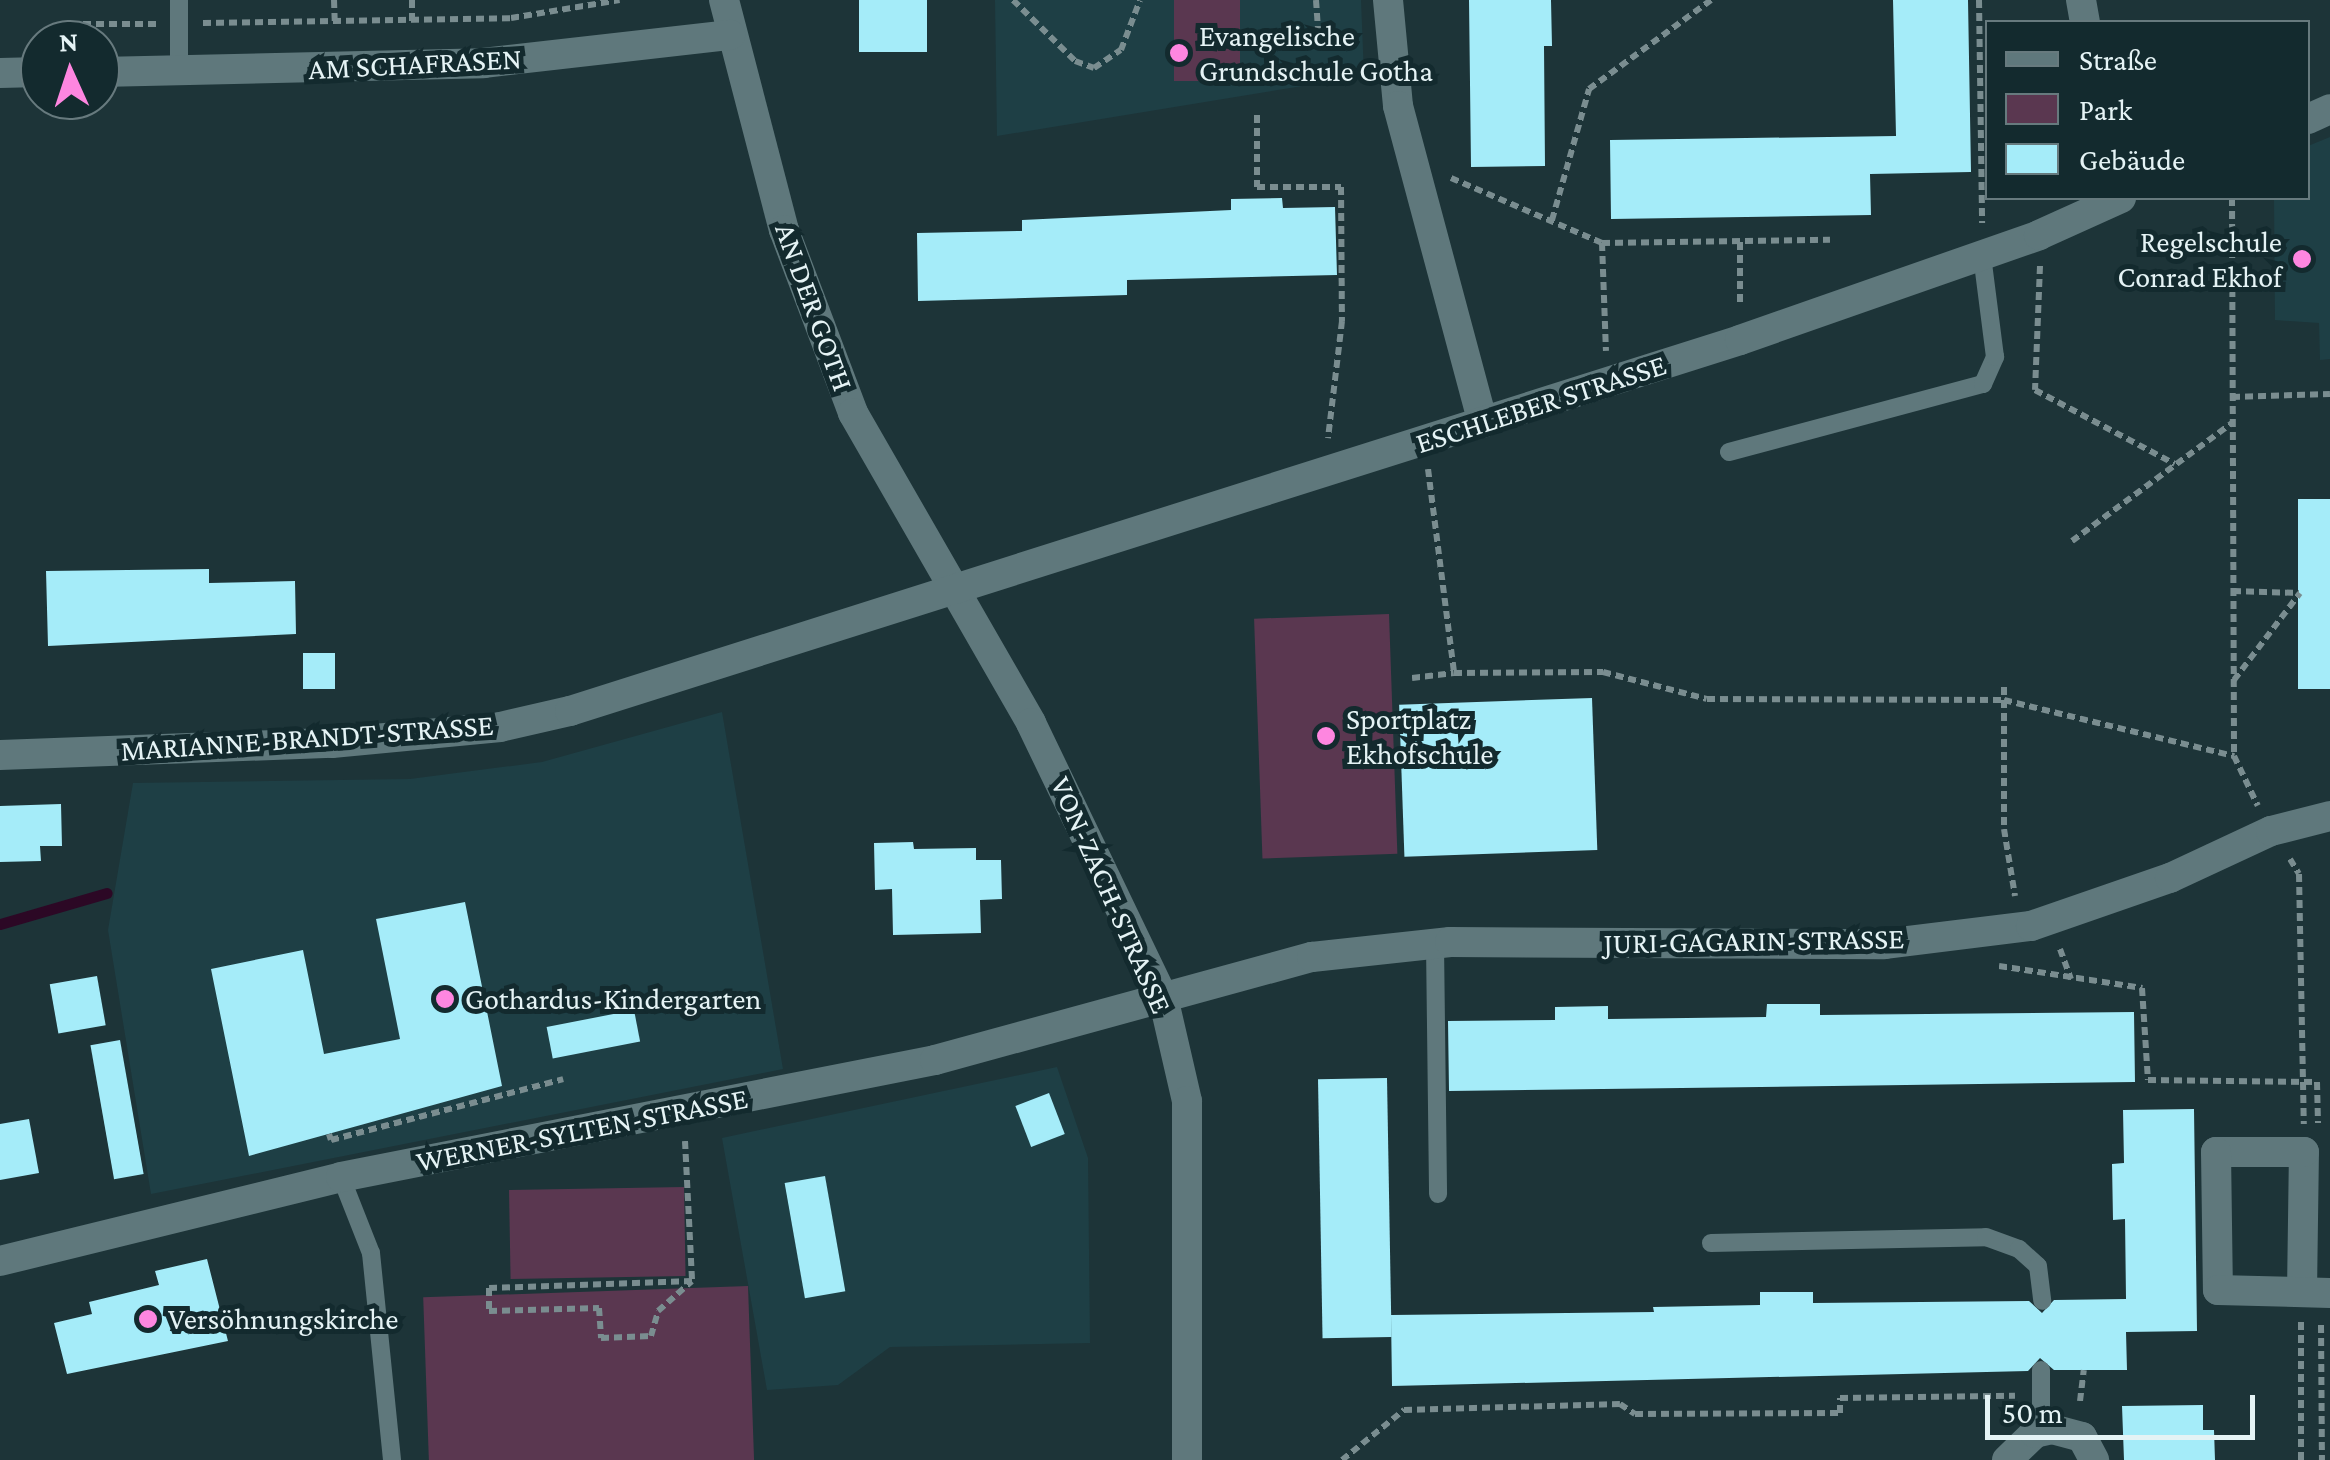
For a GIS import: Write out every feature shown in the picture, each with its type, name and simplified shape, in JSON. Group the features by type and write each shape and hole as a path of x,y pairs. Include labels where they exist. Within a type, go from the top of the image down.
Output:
{"street":[{"name":"AN DER GOTH","path":"724,0 730,35 784,230 853,413 954,593"},
{"path":"1388,0 1389,54 1413,162 1482,423"},
{"name":"AM SCHAFRASEN","path":"120,72 482,64 730,35"},
{"name":"ESCHLEBER STRASSE","path":"954,593 1740,340 2039,235 2117,200"},
{"name":"MARIANNE-BRANDT-STRASSE","path":"0,755 332,742 500,726 954,593"},
{"name":"VON-ZACH-STRASSE","path":"954,593 1032,723 1163,997 1187,1101 1187,1460"},
{"name":"JURI-GAGARIN-STRASSE","path":"1163,997 1312,958 1436,944 1884,944 2020,927 2170,878 2272,831 2330,816"},
{"name":"WERNER-SYLTEN-STRASSE","path":"0,1261 341,1177 935,1060 1163,997"},
{"path":"2304,1141 2316,1292 2218,1290 2216,1152 2304,1141"},
{"path":"2007,1460 2041,1418 2082,1437 2094,1460"}],"lane":[{"path":"178,0 179,72"},
{"path":"1729,452 1983,384 1994,357 1982,255"},
{"path":"1436,944 1438,1194"},
{"path":"341,1177 371,1253 392,1460"},
{"path":"1711,1243 1986,1238 2019,1249 2038,1266 2042,1301"},
{"path":"2041,1370 2041,1418"}],"path":[{"path":"334,0 335,22"},
{"path":"412,0 412,21"},
{"path":"120,24 511,18 620,0"},
{"path":"1013,0 1075,61 1094,68 1121,50 1140,0"},
{"path":"1316,0 1318,30"},
{"path":"1552,220 1589,89 1711,0"},
{"path":"1979,0 1982,255"},
{"path":"1257,116 1257,187 1341,187 1342,321 1324,474"},
{"path":"1413,162 1602,243 1830,240"},
{"path":"2232,200 2234,756 2272,831"},
{"path":"2039,235 2042,314 2035,390 2175,464"},
{"path":"1740,242 1740,340"},
{"path":"1602,243 1607,381"},
{"path":"2232,396 2330,394"},
{"path":"2072,542 2233,422"},
{"path":"1425,442 1454,673"},
{"path":"2234,591 2300,593 2234,681"},
{"path":"1412,678 1454,673 1603,672 1706,699 2004,700 2234,756"},
{"path":"2004,687 2004,828 2020,927"},
{"path":"2300,874 2304,1141"},
{"path":"329,1134 332,1140 428,1110 563,1079"},
{"path":"428,1110 438,1121"},
{"path":"682,1110 692,1281"},
{"path":"692,1281 658,1311 651,1336 600,1338 599,1308 490,1311 489,1288 692,1281"},
{"path":"2301,1327 2301,1460"},
{"path":"1342,1460 1404,1410 1620,1404 1635,1414 1840,1413 1840,1398 2021,1396 2041,1418 2084,1401 2084,1370"}],"shaded area":[{"name":"Evangelische Grundschule Gotha","path":"995,0 1361,0 1364,76 997,136"},
{"name":"Regelschule Conrad Ekhof","path":"2330,137 2330,359 2320,360 2319,323 2275,320 2274,200 2310,200 2310,145"},
{"name":"Gothardus-Kindergarten","path":"722,712 783,1069 151,1194 108,930 133,783 410,779 542,762"},
{"path":"1057,1067 1088,1158 1090,1343 890,1347 838,1385 767,1390 722,1138"}],"green space":[{"path":"1174,0 1240,0 1240,81 1174,81"},
{"name":"Sportplatz Ekhofschule","path":"1389,614 1397,854 1262,859 1254,619"},
{"path":"684,1187 686,1276 511,1279 509,1190"},
{"path":"748,1286 754,1460 429,1460 423,1297"}],"building":[{"path":"859,0 927,0 927,52 859,52"},
{"path":"1469,0 1551,0 1552,46 1544,46 1545,166 1471,167"},
{"path":"1893,0 1968,0 1971,172 1870,174 1871,215 1611,219 1610,140 1896,136"},
{"path":"1282,198 1283,208 1335,207 1337,275 1127,280 1127,295 918,301 917,233 1022,231 1022,220 1231,210 1231,199"},
{"path":"2298,499 2330,499 2330,689 2298,689"},
{"path":"209,569 209,583 295,581 296,634 48,646 46,571"},
{"path":"303,653 335,653 335,689 303,689"},
{"path":"1592,698 1597,850 1404,857 1399,705"},
{"path":"61,804 62,846 40,846 41,861 0,862 0,806"},
{"path":"913,842 914,849 976,848 976,860 1001,860 1002,899 980,900 981,933 893,935 892,889 875,890 874,843"},
{"path":"465,902 502,1086 249,1156 211,969 303,950 324,1054 400,1039 376,919"},
{"path":"97,976 106,1025 58,1034 50,984"},
{"path":"1767,1004 1820,1004 1820,1015 2134,1012 2135,1082 1449,1091 1448,1021 1555,1020 1555,1007 1608,1006 1608,1019 1766,1017"},
{"path":"634,1010 640,1041 553,1058 547,1027"},
{"path":"120,1040 144,1174 114,1179 90,1045"},
{"path":"1387,1078 1392,1337 1323,1338 1318,1079"},
{"path":"1049,1093 1065,1134 1031,1147 1015,1106"},
{"path":"2194,1109 2197,1331 2126,1332 2127,1370 2054,1370 2040,1358 2028,1371 1392,1386 1391,1315 1654,1312 1653,1307 1760,1305 1760,1292 1813,1292 1813,1303 2029,1301 2042,1313 2054,1300 2126,1299 2125,1219 2113,1220 2112,1164 2124,1163 2123,1110"},
{"path":"29,1119 39,1173 0,1180 0,1124"},
{"path":"825,1176 845,1291 805,1298 785,1183"},
{"name":"Versöhnungskirche","path":"207,1259 228,1341 67,1374 54,1323 92,1314 89,1302 159,1285 155,1271"},
{"path":"2203,1405 2203,1430 2214,1430 2215,1460 2124,1460 2122,1406"}],"waterway":[{"path":"0,924 107,893"}],"place":[{"name":"Evangelische Grundschule Gotha","path":"1179,53"},
{"name":"Regelschule Conrad Ekhof","path":"2302,259"},
{"name":"Sportplatz Ekhofschule","path":"1326,736"},
{"name":"Gothardus-Kindergarten","path":"445,999"},
{"name":"Versöhnungskirche","path":"148,1319"}]}
